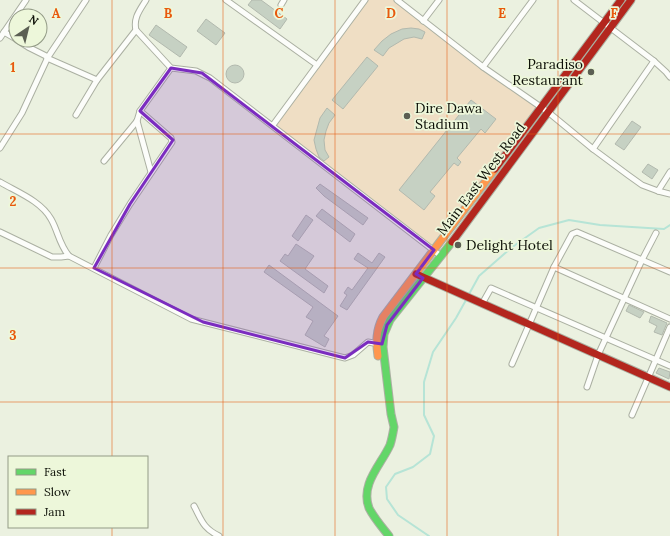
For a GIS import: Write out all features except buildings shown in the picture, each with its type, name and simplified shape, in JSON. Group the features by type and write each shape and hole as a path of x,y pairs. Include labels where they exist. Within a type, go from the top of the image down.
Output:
{"main road":[{"name":"Main East West Road","path":"389,536 371,512 366,498 368,484 372,474 386,453 394,427 388,384 379,359 377,334 380,322 621,0"},
{"name":"Main East West Road","path":"379,344 390,320 440,256 631,0"},
{"path":"502,159 508,165"},
{"path":"416,274 670,387"}],"street":[{"path":"0,38 26,0"},
{"path":"0,148 22,113 47,58 86,0"},
{"path":"146,0 135,19 136,30 171,68 196,71 210,78 273,125 440,256"},
{"path":"226,0 317,65"},
{"path":"281,5 284,0"},
{"path":"273,125 365,0"},
{"path":"397,0 483,67 548,112 593,149 642,185 658,192 670,194"},
{"path":"423,21 439,0"},
{"path":"483,67 533,0"},
{"path":"574,0 654,61 670,77"},
{"path":"76,115 97,80 136,30"},
{"path":"4,32 8,35"},
{"path":"30,48 47,58 97,80"},
{"path":"593,149 654,61"},
{"path":"104,161 137,121 140,111 171,68"},
{"path":"94,268 126,210 172,140 140,111"},
{"path":"137,121 151,172"},
{"path":"658,192 670,172"},
{"path":"0,182 37,203 46,211 51,219 62,248 69,256 191,319 345,358 353,355 368,342 379,344"},
{"path":"0,232 52,257 69,256"},
{"path":"512,364 554,267 572,234 577,232 670,272"},
{"path":"587,387 598,355 656,233"},
{"path":"554,267 670,319"},
{"path":"482,304 491,288 670,366"},
{"path":"632,415 670,328"},
{"path":"194,506 204,526 209,531 219,536"}],"highlighted area":[{"path":"171,68 202,73 434,250 416,274 423,278 387,325 382,344 368,342 345,358 203,322 94,268 130,204 173,140 140,111"}],"shaded area":[{"name":"Dire Dawa Stadium","path":"365,0 397,0 540,107 434,250 273,125"}],"waterway":[{"path":"468,296 479,276 511,248 539,228 569,220 600,225 664,229 670,225"},
{"path":"429,536 398,515 387,499 386,487 395,474 413,467 430,454 434,436 424,415 424,382 433,352 456,318 466,300"}],"traffic: fast":[{"path":"389,536 371,512 367,499 369,483 390,445 394,427 391,414 383,347 384,334 390,320 452,242"}],"traffic: slow":[{"path":"378,356 377,336 383,317 495,169"}],"traffic: jam":[{"path":"495,169 621,0"},
{"path":"452,242 631,0"},
{"path":"416,274 670,387"}],"place":[{"name":"Paradiso Restaurant","path":"591,72"},
{"name":"Dire Dawa Stadium","path":"407,116"},
{"name":"Delight Hotel","path":"458,245"}]}
